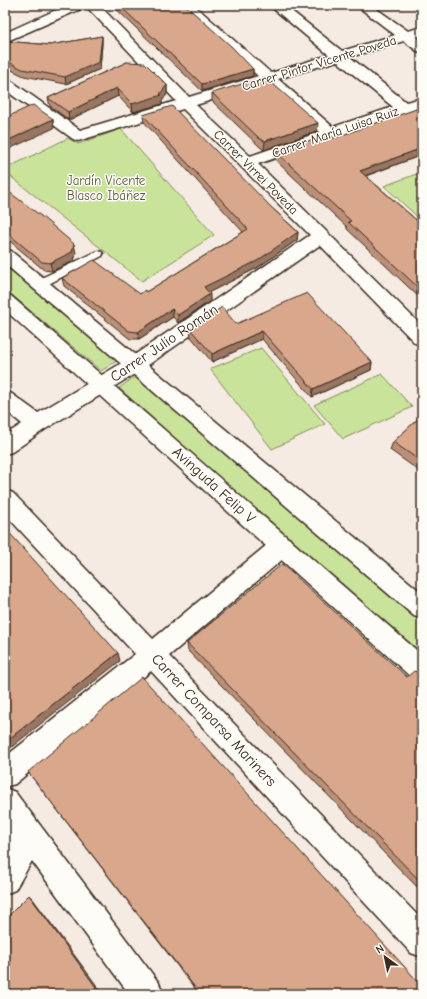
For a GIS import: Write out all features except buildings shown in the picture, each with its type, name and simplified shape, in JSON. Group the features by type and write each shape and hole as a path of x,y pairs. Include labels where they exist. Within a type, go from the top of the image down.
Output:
{"street":[{"path":"5,38 78,5"},
{"name":"Carrer Virrei Poveda","path":"92,5 134,60 186,103 247,162 422,338"},
{"path":"186,5 330,133"},
{"path":"276,5 404,108"},
{"path":"363,5 422,48"},
{"name":"Carrer Pintor Vicente Poveda","path":"30,108 78,136 422,31"},
{"path":"5,83 30,108 50,99"},
{"name":"Carrer María Luisa Ruiz","path":"247,162 422,102"},
{"name":"Carrer Julio Román","path":"5,446 37,424 134,364 321,236"},
{"path":"5,255 422,608"},
{"name":"Avinguda Felip V","path":"5,300 422,671"},
{"path":"5,399 37,424"},
{"name":"Carrer Comparsa Mariners","path":"5,499 422,942"},
{"path":"5,774 152,655 282,546"},
{"path":"5,880 18,860 12,811"},
{"path":"12,811 148,994"}],"lane":[{"path":"39,284 98,254"}],"green space":[{"name":"Jardín Vicente Blasco Ibáñez","path":"121,129 214,235 142,281 5,172 5,169 68,138 78,144"},
{"path":"422,172 422,221 384,186"},
{"path":"5,265 118,360 101,371 5,289"},
{"path":"261,348 325,424 272,449 210,369"},
{"path":"382,374 412,407 343,439 314,405"},
{"path":"136,376 422,621 422,659 119,388"}]}
